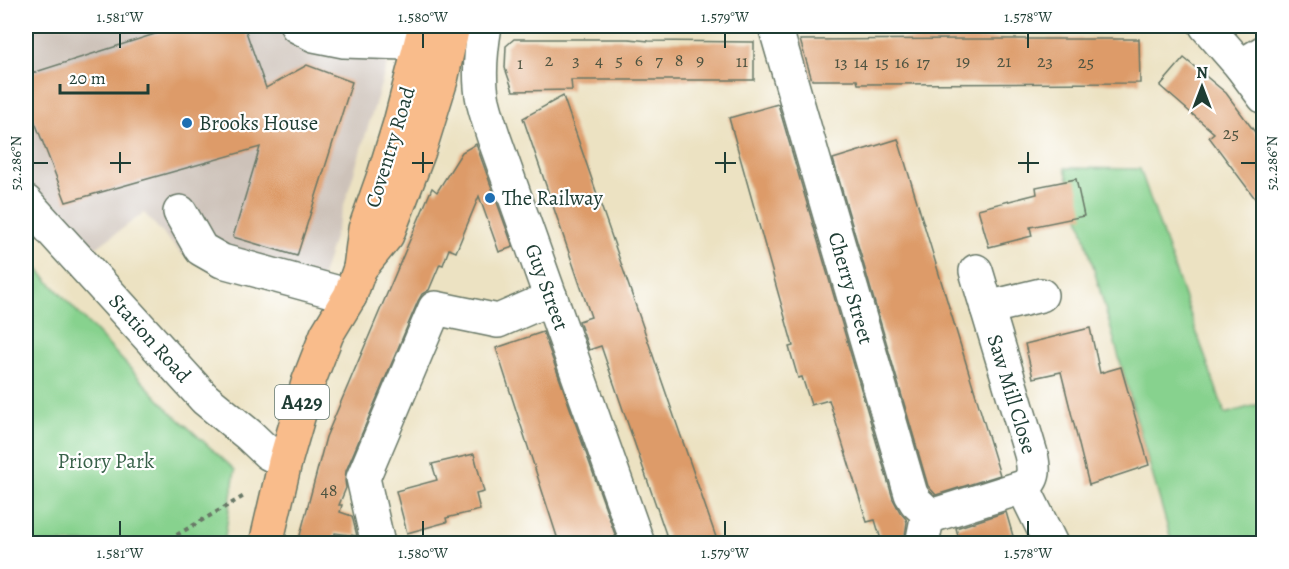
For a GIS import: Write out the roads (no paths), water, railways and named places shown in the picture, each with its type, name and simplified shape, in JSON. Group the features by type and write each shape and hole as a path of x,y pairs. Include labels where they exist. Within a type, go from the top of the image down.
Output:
{"main road":[{"name":"Coventry Road","path":"266,543 285,462 308,383 327,334 355,282 387,235 419,151 441,80 452,26"},
{"name":"Coventry Road","path":"355,282 365,229 400,123 422,34"}],"street":[{"path":"297,26 314,35 344,41 422,34 435,44 452,26"},
{"name":"Guy Street","path":"485,26 481,82 483,100 494,138 638,543"},
{"name":"Cherry Street","path":"775,26 911,494 927,530"},
{"path":"1206,26 1252,59 1263,97"},
{"name":"Station Road","path":"26,202 205,399 268,453 285,462"},
{"path":"180,212 201,249 222,261 355,282"},
{"name":"Saw Mill Close","path":"927,530 1023,487 1030,482 1033,475 1034,465 976,271"},
{"name":"Saw Mill Close","path":"987,308 1041,295"},
{"path":"378,543 363,478 435,308 498,321 551,298"},
{"path":"1023,487 1051,543"}],"place":[{"name":"Brooks House","path":"187,123"},
{"name":"The Railway","path":"490,198"}],"park label":[{"name":"Priory Park","path":"106,461"}]}
